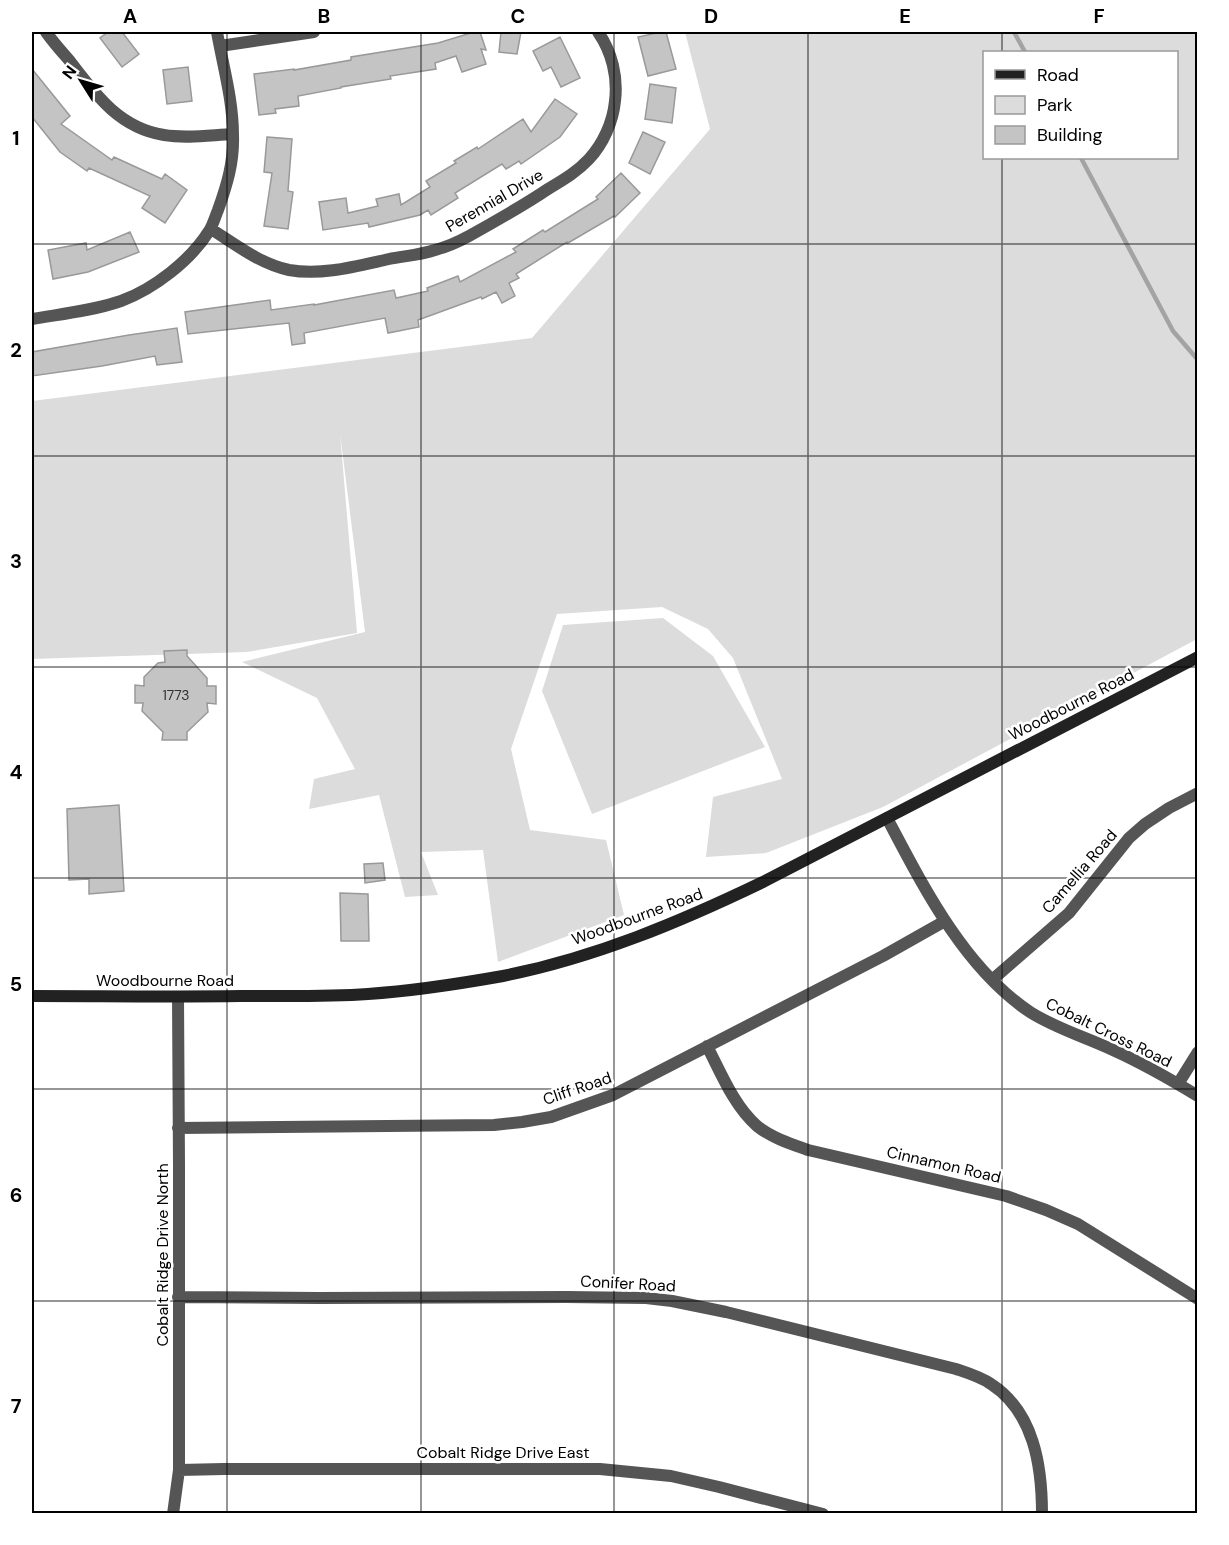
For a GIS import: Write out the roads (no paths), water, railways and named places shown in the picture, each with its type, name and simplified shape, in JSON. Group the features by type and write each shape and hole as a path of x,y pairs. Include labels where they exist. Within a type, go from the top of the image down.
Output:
{"main road":[{"name":"Woodbourne Road","path":"32,996 178,997 368,994 443,986 556,963 656,930 763,882 1197,657"}],"street":[{"path":"46,32 94,93 111,110 131,124 147,132 166,136 234,134"},
{"path":"32,319 93,309 139,293 165,277 182,262 211,229 232,166 234,134 232,107 217,32"},
{"path":"220,46 314,32"},
{"name":"Perennial Drive","path":"211,229 252,256 272,265 288,270 309,272 433,251 469,236 573,174 598,147 614,108 617,89 615,72 607,47 598,32"},
{"name":"Camellia Road","path":"992,980 1069,913 1129,838 1169,808 1197,793"},
{"name":"Cobalt Cross Road","path":"887,818 922,885 945,921 977,963 1009,997 1032,1013 1064,1030 1150,1067 1197,1096"},
{"name":"Cliff Road","path":"178,1128 494,1125 551,1117 613,1095 883,956 945,921"},
{"name":"Cobalt Ridge Drive North","path":"173,1514 178,1470 178,997"},
{"name":"Cinnamon Road","path":"707,1046 731,1092 747,1116 781,1141 808,1150 1006,1196 1046,1210 1078,1224 1197,1299"},
{"path":"1178,1084 1197,1052"},
{"name":"Conifer Road","path":"178,1297 646,1298 726,1312 956,1369 991,1384 1010,1400 1029,1428 1040,1475 1042,1514"},
{"name":"Cobalt Ridge Drive East","path":"178,1470 600,1469 671,1476 823,1514"}],"waterway":[{"path":"1014,32 1024,51"},
{"path":"1082,159 1173,331 1198,360"}]}
